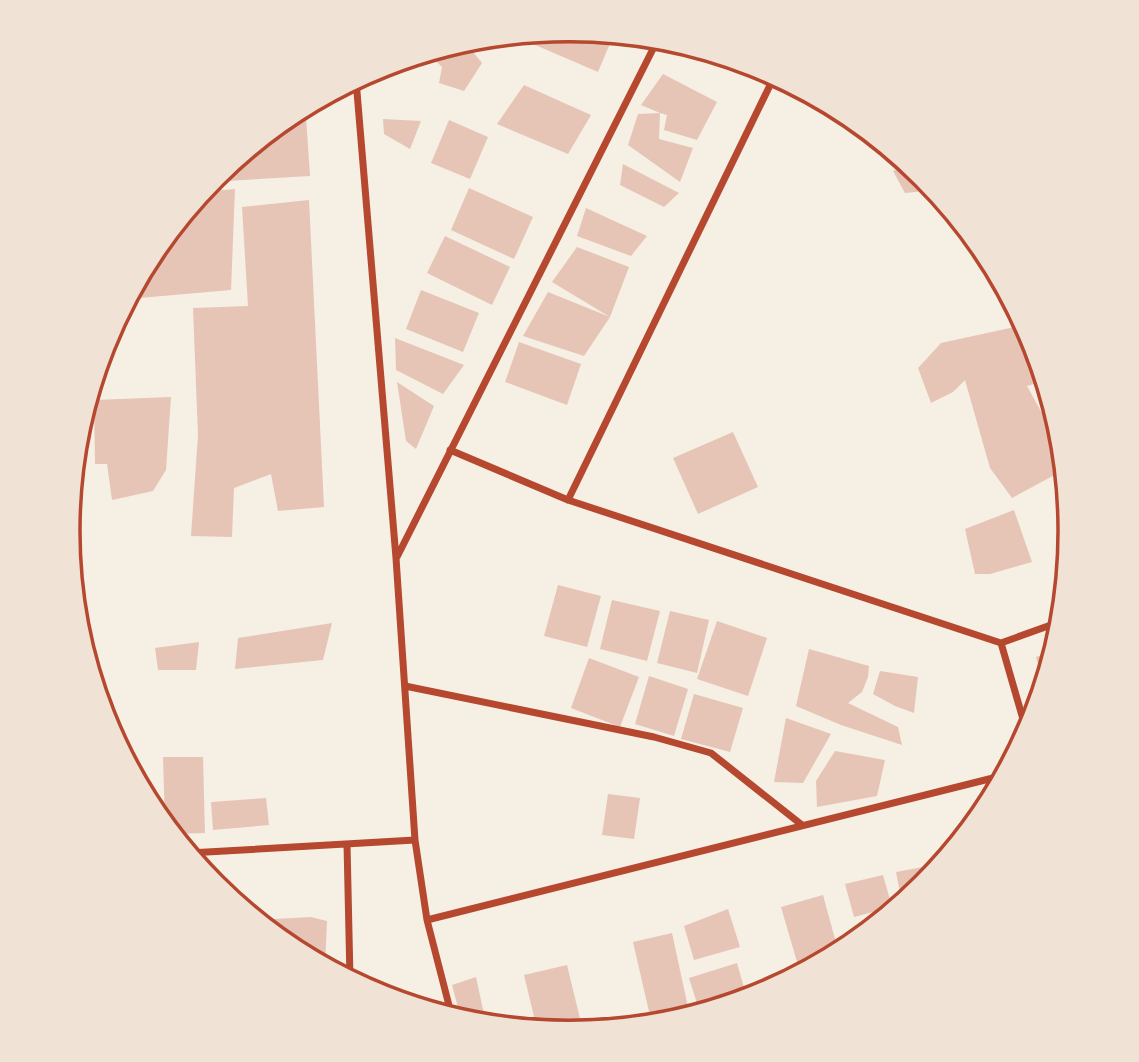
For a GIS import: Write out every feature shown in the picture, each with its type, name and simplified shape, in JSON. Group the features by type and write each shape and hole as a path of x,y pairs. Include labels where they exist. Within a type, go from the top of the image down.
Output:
{"street":[{"path":"396,558 652,49"},
{"path":"568,500 770,85"},
{"path":"357,90 396,558 415,840 427,920 449,1004"},
{"path":"450,450 568,500 1001,643 1049,626"},
{"path":"1001,643 1022,716"},
{"path":"405,686 654,737 711,753 802,825"},
{"path":"427,920 992,778"},
{"path":"201,852 415,840"},
{"path":"347,844 350,968"}],"building":[{"path":"532,44 610,44 598,72"},
{"path":"472,52 482,63 464,91 439,83 442,67 436,61"},
{"path":"663,74 717,102 697,140 664,130 667,115 641,105"},
{"path":"524,85 591,115 568,154 497,124"},
{"path":"660,113 659,139 693,148 680,182 628,145 638,114"},
{"path":"306,119 310,176 228,181 272,143"},
{"path":"383,119 421,121 410,149 384,134"},
{"path":"449,120 488,137 470,179 431,163"},
{"path":"623,164 679,193 664,207 620,185"},
{"path":"898,168 921,191 905,193 893,171"},
{"path":"469,188 533,217 514,259 451,230"},
{"path":"235,189 231,290 140,298 182,233 219,190"},
{"path":"309,200 324,507 278,511 271,474 234,488 232,537 191,536 198,435 193,308 248,306 242,207"},
{"path":"586,208 647,236 631,256 577,236"},
{"path":"445,236 510,267 492,305 427,273"},
{"path":"577,247 629,267 610,317 552,282"},
{"path":"421,290 479,313 463,352 406,329"},
{"path":"548,292 610,317 584,356 523,336"},
{"path":"1014,327 1036,384 1027,386 1047,427 1055,475 1012,498 990,468 965,380 953,392 931,403 918,368 941,343"},
{"path":"395,338 464,365 443,394 396,370"},
{"path":"519,342 581,364 567,405 505,382"},
{"path":"397,382 434,406 416,449 406,441"},
{"path":"171,397 166,470 153,491 112,500 107,464 95,464 94,417 98,400"},
{"path":"733,432 758,487 698,514 673,458"},
{"path":"1014,510 1032,562 990,574 975,574 965,529"},
{"path":"558,585 601,596 587,647 544,636"},
{"path":"612,600 660,611 647,661 600,649"},
{"path":"670,611 709,620 697,673 657,663"},
{"path":"717,621 767,638 748,696 697,679"},
{"path":"332,623 323,660 235,669 238,638"},
{"path":"199,642 196,670 158,670 155,648"},
{"path":"809,649 869,666 862,692 848,703 898,727 902,745 841,725 796,706"},
{"path":"1043,655 1039,668 1036,657"},
{"path":"589,658 639,677 620,727 571,708"},
{"path":"880,671 918,677 914,713 873,694"},
{"path":"649,676 688,689 674,736 635,724"},
{"path":"694,694 743,708 730,752 681,739"},
{"path":"786,718 831,734 803,783 774,782"},
{"path":"835,751 885,760 877,796 817,807 816,781"},
{"path":"163,757 203,757 205,833 186,834 164,805"},
{"path":"608,794 640,798 634,839 602,835"},
{"path":"266,798 269,825 213,830 211,802"},
{"path":"924,867 900,892 896,872"},
{"path":"883,875 890,900 877,911 854,917 845,884"},
{"path":"823,895 836,941 797,962 781,907"},
{"path":"728,909 740,947 694,960 684,926"},
{"path":"311,917 327,921 326,954 298,938 272,919"},
{"path":"672,933 688,1005 649,1013 633,942"},
{"path":"737,963 744,988 697,1003 689,978"},
{"path":"567,965 580,1020 535,1019 524,975"},
{"path":"476,977 484,1013 458,1007 452,985"}]}
